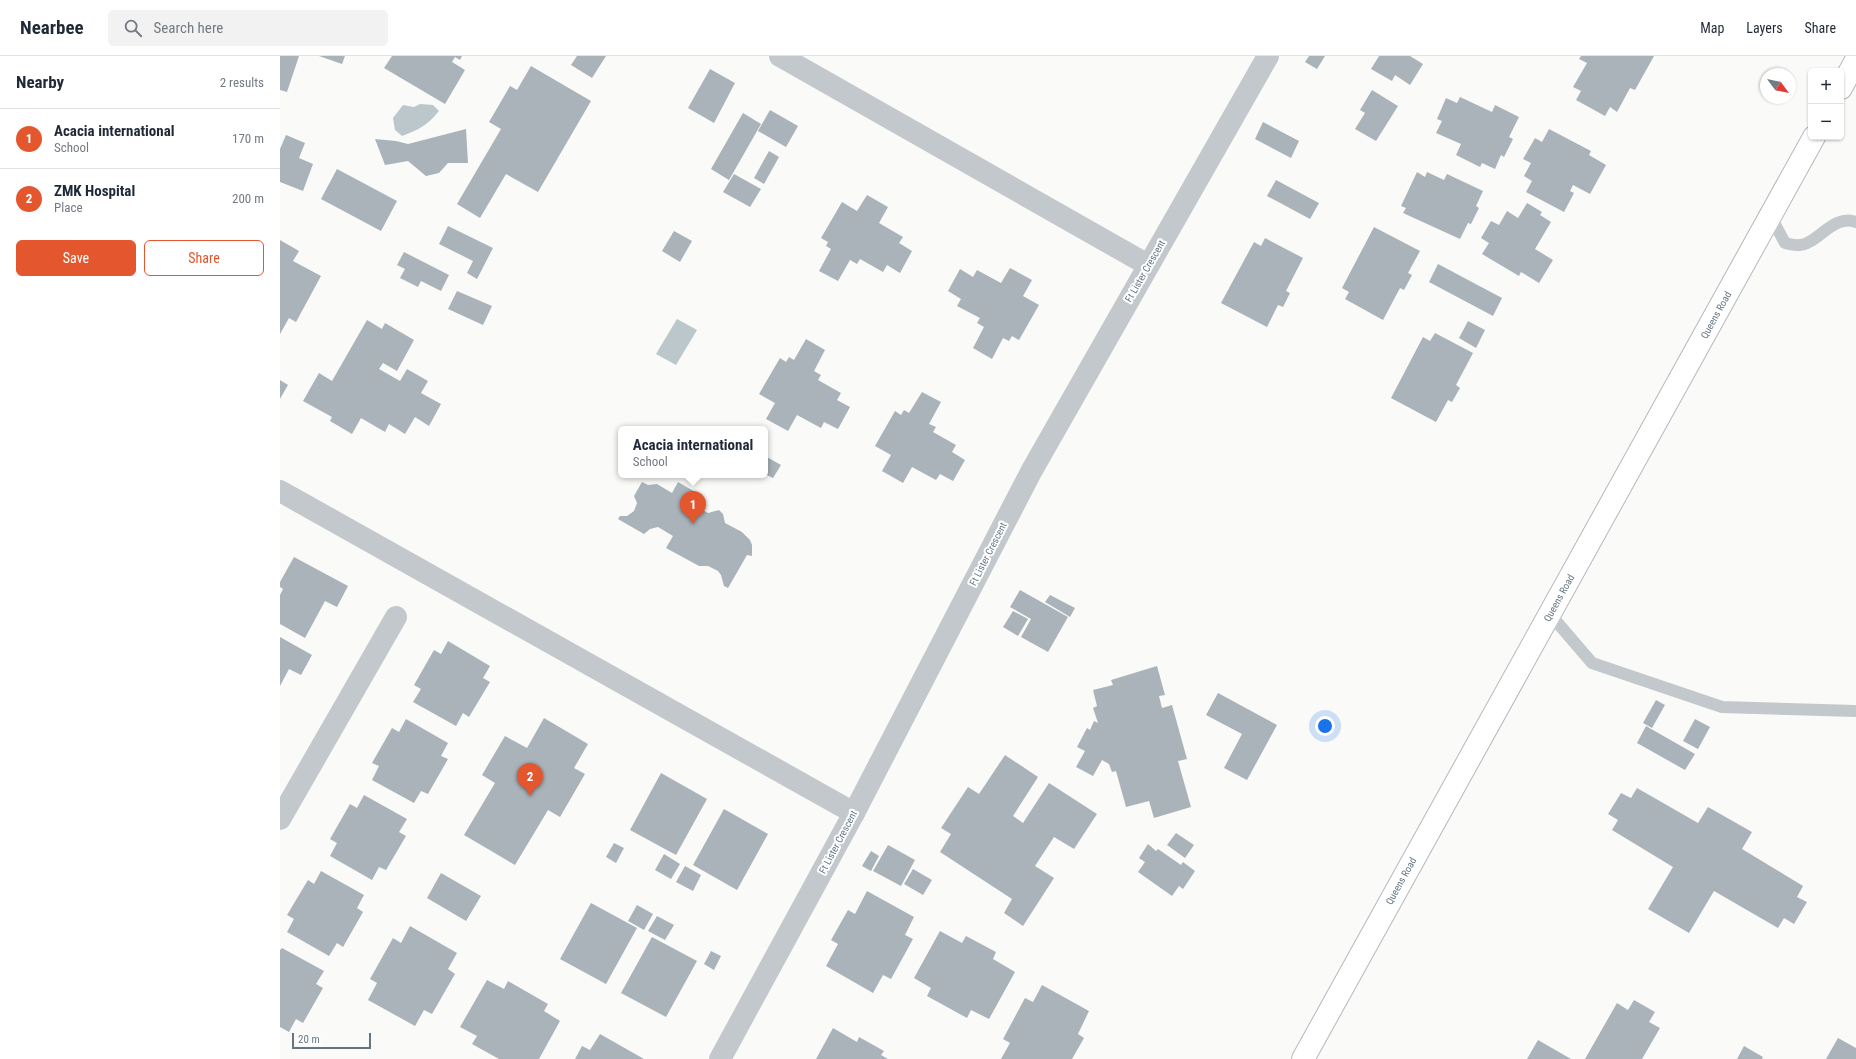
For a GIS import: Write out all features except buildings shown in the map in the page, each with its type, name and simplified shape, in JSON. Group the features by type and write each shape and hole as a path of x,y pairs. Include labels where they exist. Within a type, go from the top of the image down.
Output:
{"highway":[{"path":"1844,82 1856,60"},
{"name":"Queens Road","path":"1303,1059 1812,140"}],"street":[{"path":"780,56 1148,265"},
{"name":"Ft Lister Crescent","path":"720,1059 854,812 1032,470 1268,56"},
{"path":"280,491 854,812"},
{"path":"280,819 396,617"}],"lane":[{"path":"1771,217 1784,243 1798,245 1808,243 1839,221 1851,220 1856,222"},
{"path":"1550,614 1592,663 1722,707 1856,711"}],"shaded area":[{"path":"420,104 433,105 439,111 431,120 413,132 402,136 395,130 393,118 403,105 414,107"},
{"path":"677,319 697,330 676,365 656,354"}],"place":[{"name":"Acacia international","path":"693,524"},
{"name":"ZMK Hospital","path":"530,796"}]}
